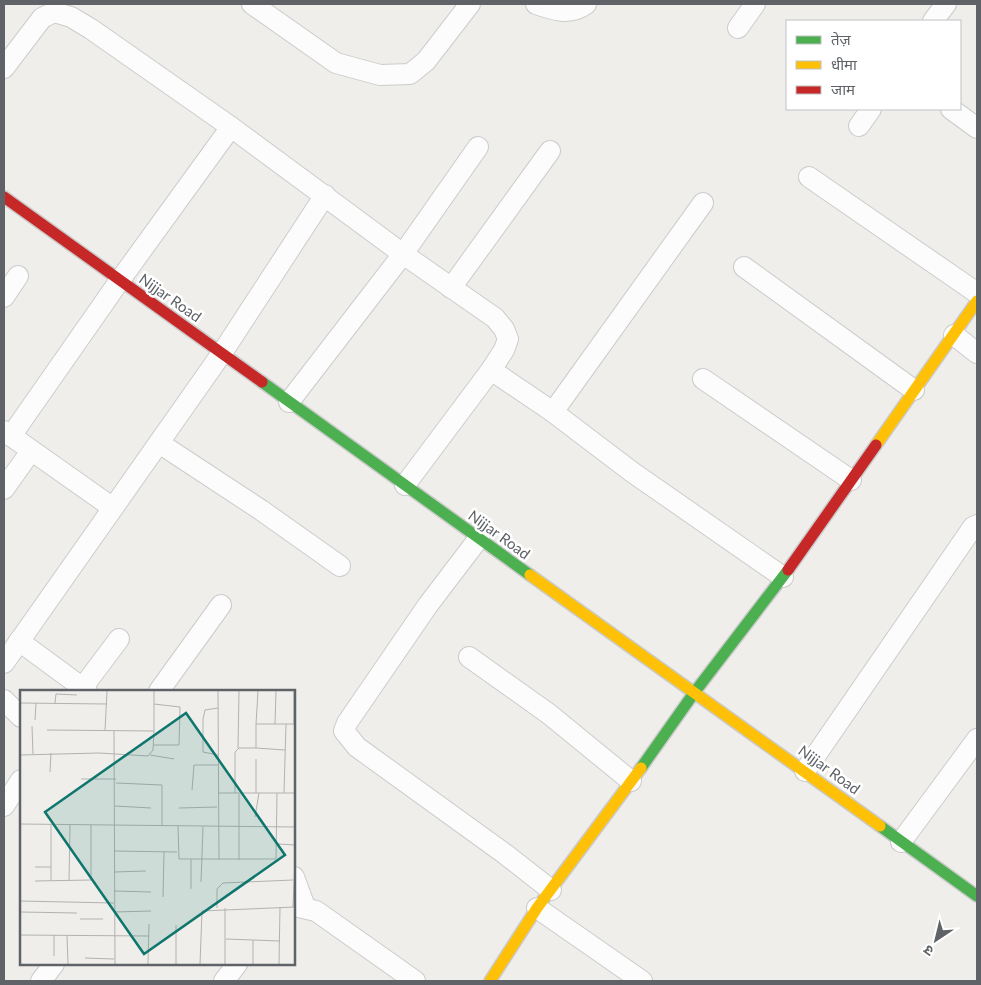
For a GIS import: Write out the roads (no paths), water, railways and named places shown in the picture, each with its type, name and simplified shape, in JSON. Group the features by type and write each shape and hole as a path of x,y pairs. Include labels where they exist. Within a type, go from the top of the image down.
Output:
{"street":[{"path":"252,4 336,63 380,75 410,74 426,61 470,4"},
{"path":"536,4 553,10 567,12 586,4"},
{"path":"738,28 755,4"},
{"path":"934,20 946,4"},
{"path":"4,68 42,18 54,12 71,17 231,127 403,254 495,318 504,328 508,339 504,350 405,485"},
{"path":"859,126 870,110"},
{"path":"952,110 977,128"},
{"path":"113,508 8,434 231,127"},
{"path":"289,402 403,254 478,147"},
{"path":"451,288 550,151"},
{"path":"809,177 977,293"},
{"path":"4,664 222,353 325,195"},
{"name":"Nijjar Road","path":"4,197 977,896"},
{"path":"553,412 703,203"},
{"path":"744,268 914,390"},
{"path":"4,296 18,276"},
{"path":"490,981 537,908 694,693 783,576 977,301"},
{"path":"954,335 977,353"},
{"path":"491,370 553,412 632,472 783,576"},
{"path":"703,379 851,480"},
{"path":"159,443 261,510 340,566"},
{"path":"4,490 31,451"},
{"path":"805,771 889,651 956,550 973,527 977,525"},
{"path":"479,538 428,605 378,676 347,723 344,731 364,753 551,890"},
{"path":"160,690 221,605"},
{"path":"19,641 85,689 119,639"},
{"path":"469,657 549,714 631,780"},
{"path":"4,700 20,716"},
{"path":"901,842 977,739"},
{"path":"4,806 20,782"},
{"path":"295,879 299,888 299,907 316,910 415,981"},
{"path":"537,908 642,981"},
{"path":"41,981 53,965"},
{"path":"224,981 236,965"}]}
